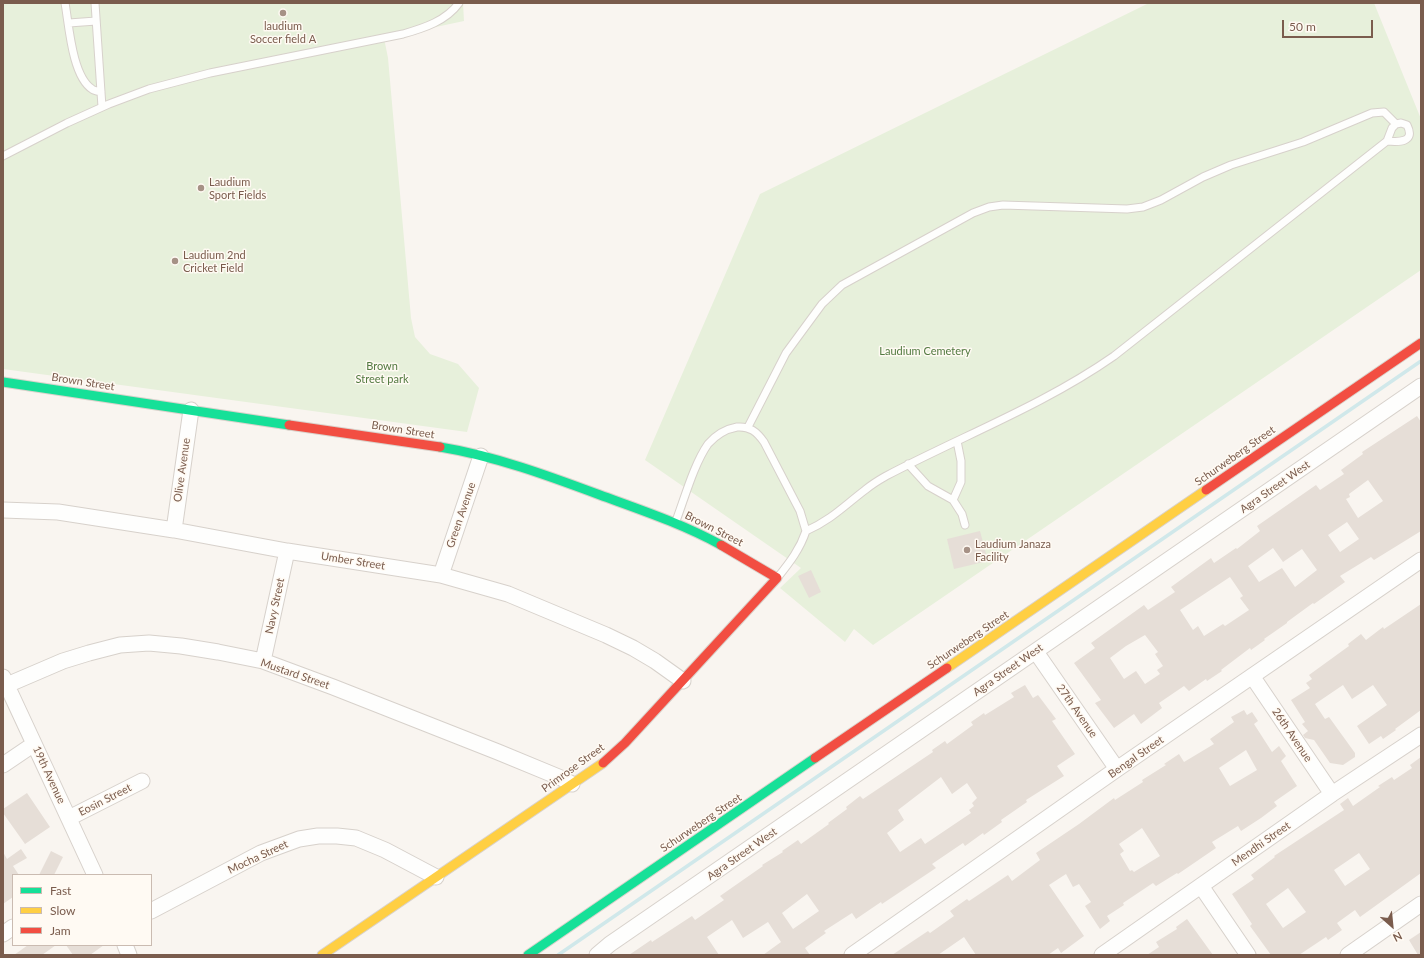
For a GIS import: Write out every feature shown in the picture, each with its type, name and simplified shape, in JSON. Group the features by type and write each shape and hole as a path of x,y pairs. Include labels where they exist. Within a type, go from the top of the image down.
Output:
{"street":[{"name":"Schurweberg Street","path":"528,955 1421,343"},
{"name":"Brown Street","path":"3,382 458,450 544,475 675,523 734,552 777,578"},
{"name":"Agra Street West","path":"597,955 610,944 1421,386"},
{"name":"Olive Avenue","path":"174,530 190,410"},
{"name":"Green Avenue","path":"441,575 481,456"},
{"name":"Umber Street","path":"3,510 58,512 174,530 287,551 441,575 508,594 606,635 655,661 683,681"},
{"name":"Navy Street","path":"263,661 287,551"},
{"name":"Bengal Street","path":"852,955 1117,769 1421,560"},
{"name":"Primrose Street","path":"322,955 604,762 683,681 777,578"},
{"name":"Mustard Street","path":"5,680 88,652 120,645 149,643 181,646 263,661 498,752 572,784"},
{"name":"27th Avenue","path":"1036,652 1117,769"},
{"name":"26th Avenue","path":"1252,676 1332,794"},
{"name":"19th Avenue","path":"5,680 69,818 93,874"},
{"name":"Mendhi Street","path":"1102,955 1332,794 1421,735"},
{"path":"3,765 34,744"},
{"name":"Eosin Street","path":"69,818 142,781"},
{"name":"Mocha Street","path":"152,910 262,853 294,841 318,836 356,838 385,850 436,877"},
{"path":"1201,886 1248,955"},
{"path":"1348,955 1421,904"},
{"path":"3,934 12,928"}],"lane":[{"path":"65,3 75,62 87,85 93,90 101,92"},
{"path":"95,3 102,107"},
{"path":"3,156 67,123 102,107 149,89 210,73 417,30 439,21 456,8 459,3"},
{"path":"69,23 96,21"},
{"path":"748,427 786,353 822,304 842,285 973,213 989,207 1003,205 1128,209 1143,207 1161,200 1203,177 1231,165 1303,142 1372,113 1384,112 1396,124"},
{"path":"675,523 697,466 709,443 718,435 731,428 748,427 758,434 764,442 800,511 806,531 818,525 834,516 866,489 908,464 1071,384 1092,371 1114,356 1387,141 1392,128 1396,124 1401,123 1407,126 1410,131 1409,136 1405,140 1400,142 1387,141"},
{"path":"953,500 961,482 961,461 956,441"},
{"path":"908,464 928,486 953,500 962,514 965,525"},
{"name":"Primrose Street","path":"777,578 792,561 806,531"}],"green space":[{"name":"Laudium Sport Fields","path":"3,3 463,3 464,21 384,38 388,58 411,318 415,337 430,354 458,364 479,388 467,432 3,369"},
{"name":"Laudium Cemetery","path":"1149,3 1374,3 1421,119 1421,270 873,645 854,629 845,642 780,588 801,568 645,460 760,194"}],"building":[{"path":"1417,416 1421,422 1421,531 1374,560 1371,557 1340,576 1345,582 1314,604 1313,603 1251,650 1250,648 1207,681 1206,679 1189,691 1184,686 1159,703 1162,708 1141,724 1134,714 1114,728 1095,703 1101,700 1074,663 1095,648 1091,643 1144,605 1148,610 1175,592 1171,587 1211,558 1214,563 1236,548 1237,549 1260,531 1257,526 1316,485 1320,490 1344,474 1341,470 1363,454 1362,452","holes":["1368,480 1383,501 1358,518 1346,499 1350,497 1349,494","1347,522 1359,539 1340,552 1328,535","1273,548 1283,562 1302,549 1317,570 1295,587 1282,568 1259,582 1248,566","1230,577 1243,596 1240,598 1249,610 1225,626 1223,624 1204,636 1198,626 1193,630 1180,610","1145,635 1158,652 1155,654 1163,666 1157,670 1160,674 1145,684 1136,671 1124,679 1110,658 1126,646"]},
{"name":"Laudium Janaza Facility","path":"980,531 988,561 954,569 947,539"},
{"path":"811,570 821,592 809,598 798,576"},
{"path":"1421,604 1421,710 1383,739 1381,736 1369,744 1357,726 1387,705 1373,685 1352,699 1343,685 1315,704 1325,719 1329,717 1355,753 1355,757 1343,765 1330,763 1314,740 1305,738 1303,735 1308,731 1302,724 1305,722 1291,700 1310,688 1306,683 1312,679 1309,675 1349,646 1348,644 1361,634 1366,640 1383,627 1384,629"},
{"path":"1025,685 1033,698 1038,695 1056,719 1052,721 1075,754 1057,766 1064,776 1026,800 1027,802 1001,820 1002,822 984,835 983,833 965,846 963,843 932,864 936,868 882,904 881,902 856,919 852,913 824,931 826,933 805,948 810,955 763,955 781,942 768,922 743,938 732,920 707,937 719,955 629,955 692,916 695,920 724,900 720,896 763,866 762,865 783,852 782,851 798,840 801,844 829,824 828,823 847,809 846,807 860,796 863,799 933,752 932,750 945,741 947,744 973,725 971,722 984,713 985,715 1014,697 1011,693","holes":["941,777 952,794 967,783 977,798 972,803 974,806 969,810 971,813 925,844 921,838 900,852 887,833 904,820 898,810","807,894 819,911 793,929 782,913"]},
{"path":"1244,710 1247,715 1252,712 1258,721 1254,724 1272,752 1279,746 1286,756 1281,761 1297,786 1274,802 1277,806 1261,818 1241,831 1238,826 1212,842 1216,848 1178,874 1177,873 1156,886 1153,883 1123,903 1124,905 1107,916 1110,921 1100,929 1085,906 1091,902 1079,884 1073,887 1066,874 1049,885 1084,936 1061,953 1058,948 1048,955 976,955 964,937 938,955 892,955 928,931 930,933 954,916 950,911 967,899 969,901 1008,875 1012,881 1040,860 1036,853 1114,798 1115,800 1143,782 1142,780 1166,765 1164,764 1179,754 1184,762 1214,744 1210,739 1234,722 1231,717","holes":["1246,750 1257,770 1230,786 1219,768","1142,828 1160,856 1134,872 1132,870 1130,871 1120,854 1124,851 1119,844"]},
{"path":"1421,757 1421,873 1360,917 1355,910 1337,923 1342,930 1328,940 1326,937 1299,955 1271,955 1250,926 1252,924 1232,894 1254,879 1251,875 1275,857 1274,856 1344,810 1340,804 1348,798 1353,806 1380,787 1378,786 1392,777 1394,780 1412,768 1410,765","holes":["1359,853 1370,869 1345,886 1334,870","1288,888 1306,912 1283,928 1266,904"]},
{"path":"27,793 50,827 25,844 3,813 3,809"},
{"path":"21,849 27,858 13,866 18,874 12,874 12,898 3,904 3,852 7,859"},
{"path":"51,851 63,857 54,874 40,874"},
{"path":"1187,919 1213,955 1147,955 1159,947 1156,942 1177,929 1176,927"},
{"path":"1421,932 1421,955 1418,955 1409,940"},
{"path":"27,946 55,946 42,955 14,955"},
{"path":"67,946 103,946 90,955 73,955"}],"waterway":[{"path":"558,955 1421,361"}],"traffic: fast":[{"path":"3,382 289,425"},
{"path":"440,447 501,461 541,474 662,518 692,530 721,545"},
{"path":"528,955 815,758"}],"traffic: slow":[{"path":"947,668 1206,490"},
{"path":"322,955 603,763"}],"traffic: jam":[{"path":"1206,490 1421,343"},
{"path":"289,425 440,447"},
{"path":"603,763 625,743 777,578 721,545"},
{"path":"815,758 947,668"}],"place":[{"name":"laudium Soccer field A","path":"283,13"},
{"name":"Laudium Sport Fields","path":"201,188"},
{"name":"Laudium 2nd Cricket Field","path":"175,261"},
{"name":"Laudium Janaza Facility","path":"967,550"}],"park label":[{"name":"Brown Street park","path":"382,372"}]}
